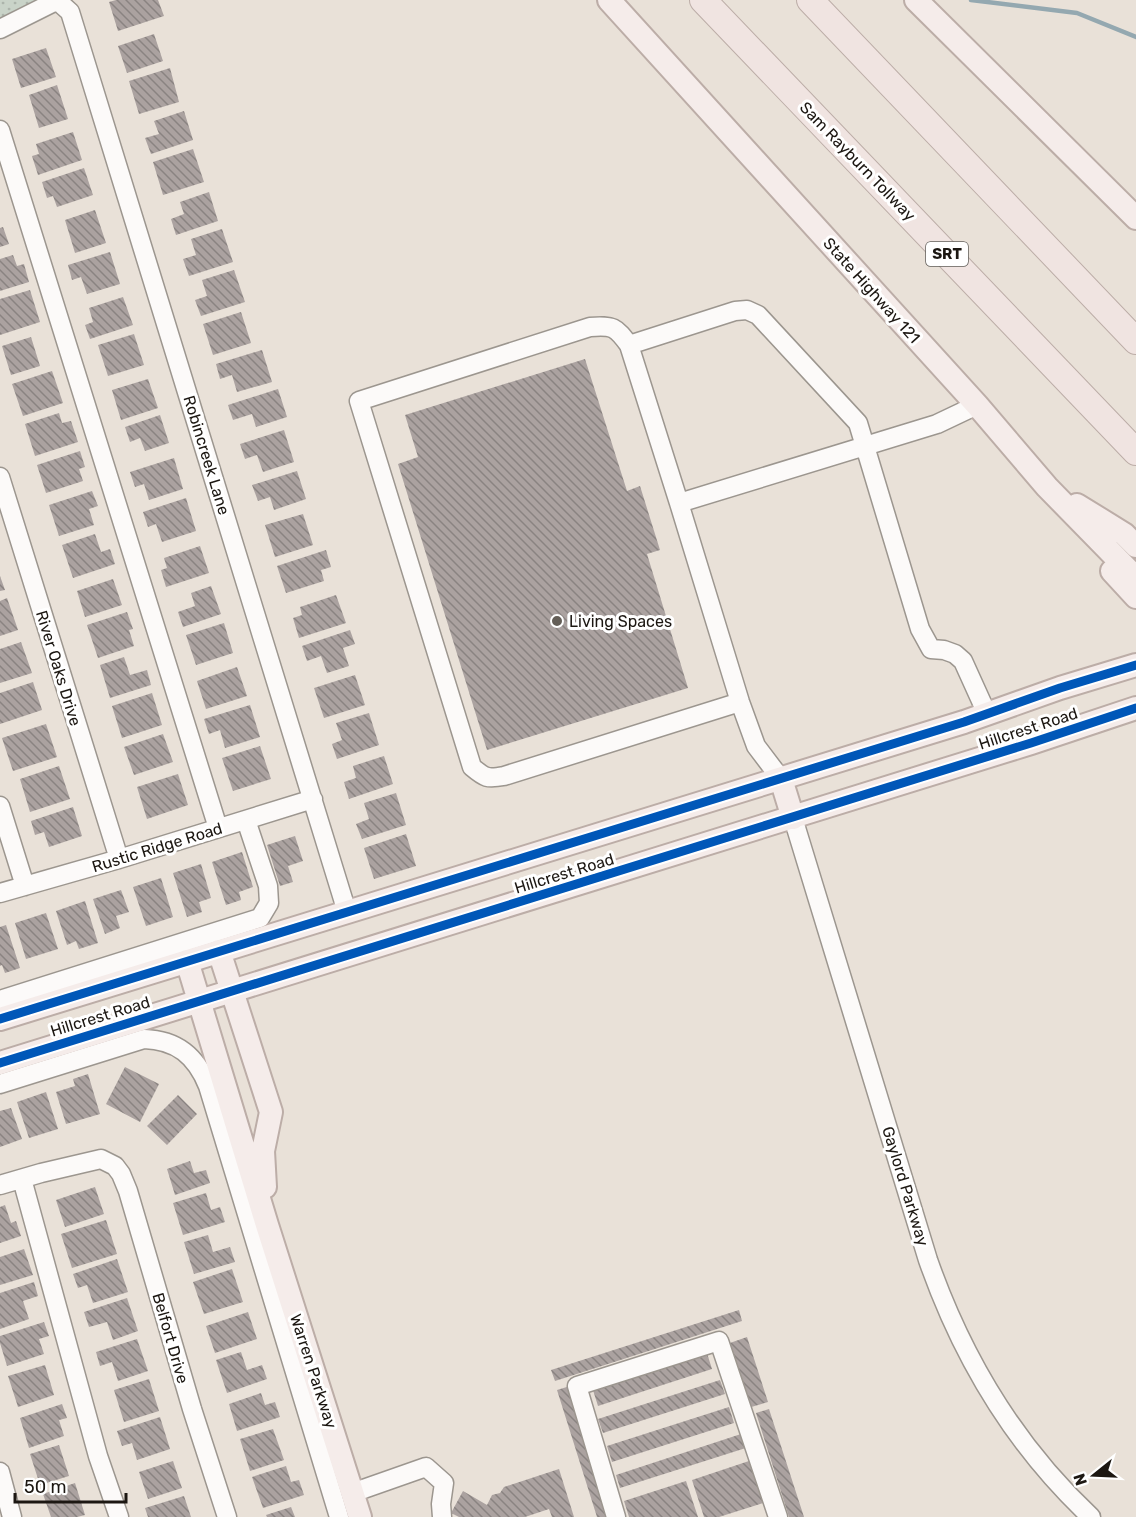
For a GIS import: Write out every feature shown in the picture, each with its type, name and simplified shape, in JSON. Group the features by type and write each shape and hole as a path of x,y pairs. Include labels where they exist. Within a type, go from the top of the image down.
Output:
{"highway":[{"path":"686,0 758,56"},
{"name":"Sam Rayburn Tollway","path":"703,0 1136,452"},
{"path":"810,0 1136,341"}],"main road":[{"name":"State Highway 121","path":"609,0 977,405 1047,487 1136,578"},
{"path":"916,0 1136,218"},
{"path":"1047,487 1124,534 1136,546"},
{"path":"1047,487 1084,540 1136,597"},
{"name":"Hillcrest Road","path":"0,1019 781,779 987,714 1133,663"},
{"name":"Hillcrest Road","path":"0,1063 1031,744 1136,708"},
{"path":"781,779 793,818"},
{"name":"Warren Parkway","path":"219,951 271,1112 263,1151 267,1225"},
{"name":"Warren Parkway","path":"187,961 267,1225 360,1517"}],"street":[{"name":"Robincreek Lane","path":"0,29 54,3 60,3 70,12 348,912"},
{"path":"0,130 218,828"},
{"path":"629,345 735,311 747,310 758,315 858,423 920,629 931,648 955,654 963,661 987,714"},
{"path":"740,702 504,776 490,778 481,774 472,766 359,400 590,327 608,326 618,331 629,345 740,702 756,746 781,779"},
{"path":"679,504 937,424 977,405"},
{"name":"River Oaks Drive","path":"0,477 119,859"},
{"name":"Rustic Ridge Road","path":"0,893 313,799"},
{"path":"0,806 25,886"},
{"name":"Gaylord Parkway","path":"793,818 928,1260 951,1319 970,1360 1014,1429 1059,1485 1091,1517"},
{"path":"0,1000 260,918 269,903 268,886 246,820"},
{"path":"0,1084 144,1039 168,1042 193,1059 202,1071 208,1086 339,1517"},
{"name":"Belfort Drive","path":"22,1179 100,1159 115,1167 121,1174 227,1517"},
{"path":"0,1185 22,1179 98,1456 119,1517"},
{"path":"616,1517 577,1386 719,1341 778,1517"},
{"path":"352,1493 426,1467 444,1483 442,1517"},
{"path":"0,1472 12,1517"}],"shaded area":[{"path":"0,0 37,0 0,19"}],"building":[{"path":"158,0 164,16 118,31 109,2"},
{"path":"154,34 163,61 127,73 118,46"},
{"path":"46,48 56,77 21,88 12,59"},
{"path":"170,68 179,102 139,114 129,81"},
{"path":"57,85 68,119 39,128 29,95"},
{"path":"184,111 193,140 151,154 145,138 159,134 154,121"},
{"path":"73,132 82,160 38,175 32,156 39,154 36,144"},
{"path":"193,149 204,182 163,195 153,162"},
{"path":"84,168 93,195 57,207 53,196 47,198 42,182"},
{"path":"209,192 218,221 176,235 171,219 184,214 180,202"},
{"path":"95,210 106,243 75,253 65,220"},
{"path":"3,227 9,244 0,247 0,228"},
{"path":"222,229 233,262 189,276 183,259 196,255 191,239"},
{"path":"110,252 120,284 87,294 81,277 72,280 68,265"},
{"path":"13,255 17,266 24,264 29,282 0,291 0,259"},
{"path":"234,270 245,302 201,316 195,300 207,296 202,280"},
{"path":"30,290 40,322 0,335 0,299"},
{"path":"123,297 133,325 90,339 85,325 93,322 89,308"},
{"path":"241,312 251,343 213,355 203,324"},
{"path":"134,334 144,365 108,376 98,345"},
{"path":"31,337 40,366 11,375 2,346"},
{"path":"262,350 272,382 237,392 232,375 220,379 216,364"},
{"name":"Living Spaces","path":"585,359 627,491 640,486 660,550 647,554 688,688 487,750 398,464 418,457 405,415"},
{"path":"52,371 63,403 23,416 12,384"},
{"path":"148,379 158,408 121,420 112,390"},
{"path":"278,389 287,417 256,427 252,414 233,420 228,405"},
{"path":"59,413 62,423 71,421 78,442 35,456 25,424"},
{"path":"160,415 169,443 145,451 140,438 130,442 125,427"},
{"path":"284,430 294,462 263,472 257,455 245,459 240,444"},
{"path":"80,451 85,467 79,469 83,481 46,493 37,465"},
{"path":"174,458 183,489 149,500 144,484 135,487 130,472"},
{"path":"297,471 306,499 274,510 270,497 258,501 252,485"},
{"path":"92,491 98,506 89,509 94,525 59,536 49,505"},
{"path":"186,498 196,531 162,542 156,524 148,527 143,512"},
{"path":"303,514 313,545 275,557 265,525"},
{"path":"95,534 101,552 110,549 115,564 73,578 62,545"},
{"path":"200,546 209,573 166,587 161,570 167,568 164,558"},
{"path":"326,550 331,567 321,570 324,581 286,593 277,566"},
{"path":"0,576 5,590 0,591"},
{"path":"113,579 122,605 85,617 77,591"},
{"path":"211,586 221,614 183,627 178,612 195,606 191,593"},
{"path":"336,595 346,623 299,638 293,618 302,615 300,607"},
{"path":"7,598 18,630 0,636 0,601"},
{"path":"127,612 133,629 129,630 134,646 98,658 87,625"},
{"path":"224,623 233,653 196,665 186,635"},
{"path":"350,630 355,644 343,648 349,666 327,673 321,656 307,661 302,646"},
{"path":"21,642 32,673 0,683 0,649"},
{"path":"124,657 130,675 147,670 151,685 110,698 100,665"},
{"path":"237,667 247,696 206,709 197,681"},
{"path":"355,675 365,705 324,718 314,688"},
{"path":"33,682 42,710 0,724 0,693"},
{"path":"152,693 162,725 122,738 112,706"},
{"path":"250,705 260,737 225,748 220,730 209,734 204,719"},
{"path":"369,713 379,745 337,759 332,744 342,740 336,723"},
{"path":"46,724 57,757 13,771 2,738"},
{"path":"163,734 173,762 134,775 124,747"},
{"path":"260,746 271,779 233,791 222,758"},
{"path":"384,756 393,784 349,799 344,782 356,778 353,766"},
{"path":"59,766 70,799 30,812 20,779"},
{"path":"178,774 188,805 147,819 137,787"},
{"path":"396,793 406,825 362,839 356,824 369,819 364,803"},
{"path":"73,807 82,836 49,847 44,832 35,835 31,821"},
{"path":"406,834 416,866 374,879 364,848"},
{"path":"295,836 303,861 288,866 293,882 280,886 267,845"},
{"path":"242,852 253,887 239,892 241,900 226,905 212,862"},
{"path":"201,864 211,898 199,902 202,912 187,917 173,873"},
{"path":"161,878 173,917 146,926 133,887"},
{"path":"121,890 129,912 116,916 120,928 105,934 93,899"},
{"path":"85,901 98,943 79,949 76,941 67,945 56,911"},
{"path":"46,913 58,949 26,959 15,923"},
{"path":"6,925 20,968 5,973 2,965 0,966 0,927"},
{"path":"125,1067 159,1084 140,1122 106,1104"},
{"path":"88,1074 100,1114 66,1124 56,1092 75,1086 73,1079"},
{"path":"46,1092 58,1129 29,1138 17,1102"},
{"path":"178,1095 197,1114 167,1145 147,1126"},
{"path":"11,1108 22,1139 0,1147 0,1111"},
{"path":"190,1161 194,1173 206,1170 210,1183 175,1195 167,1169"},
{"path":"95,1187 104,1214 65,1227 56,1200"},
{"path":"206,1193 211,1210 220,1207 225,1222 183,1235 173,1203"},
{"path":"5,1205 11,1223 16,1221 21,1236 0,1243 0,1207"},
{"path":"106,1220 117,1254 72,1268 61,1234"},
{"path":"208,1235 213,1252 230,1247 235,1262 194,1274 184,1242"},
{"path":"24,1249 33,1275 0,1285 0,1257"},
{"path":"117,1259 128,1292 93,1303 87,1285 78,1288 73,1274"},
{"path":"232,1269 243,1302 204,1314 193,1282"},
{"path":"34,1282 38,1296 23,1301 29,1319 0,1329 0,1293"},
{"path":"127,1298 138,1331 113,1340 107,1322 89,1327 84,1312"},
{"path":"739,1310 742,1321 555,1381 551,1370"},
{"path":"248,1312 257,1339 215,1353 206,1326"},
{"path":"44,1322 49,1336 39,1339 44,1354 7,1366 0,1336"},
{"path":"747,1337 768,1402 748,1408 727,1344"},
{"path":"137,1339 148,1371 118,1381 112,1362 100,1366 96,1352"},
{"path":"706,1350 712,1369 598,1406 592,1387"},
{"path":"241,1352 247,1370 262,1365 267,1379 227,1393 216,1360"},
{"path":"45,1365 54,1395 18,1407 8,1376"},
{"path":"149,1379 159,1411 124,1422 114,1390"},
{"path":"720,1380 725,1394 603,1433 598,1419"},
{"path":"570,1386 612,1517 597,1517 557,1390"},
{"path":"261,1393 265,1405 275,1402 280,1417 237,1431 229,1404"},
{"path":"62,1404 67,1418 59,1420 64,1436 29,1448 20,1418"},
{"path":"729,1407 734,1423 612,1462 607,1446"},
{"path":"769,1409 804,1517 789,1517 756,1413"},
{"path":"160,1417 170,1449 137,1460 132,1443 122,1446 117,1431"},
{"path":"273,1429 284,1460 250,1471 240,1439"},
{"path":"744,1433 749,1447 620,1488 616,1475"},
{"path":"59,1445 69,1476 40,1485 30,1454"},
{"path":"752,1460 766,1502 719,1517 704,1517 692,1480"},
{"path":"173,1461 182,1488 148,1499 139,1472"},
{"path":"286,1466 291,1482 299,1480 304,1495 263,1508 252,1477"},
{"path":"559,1469 574,1517 552,1517 549,1509 525,1517 459,1517 451,1513 463,1491 487,1505 492,1495 500,1493 504,1487"},
{"path":"686,1481 698,1517 629,1517 624,1501"},
{"path":"75,1483 85,1515 51,1517 43,1494"},
{"path":"184,1496 191,1517 148,1517 145,1508"},
{"path":"291,1507 295,1517 267,1517 266,1515"}],"waterway":[{"path":"971,0 1077,13 1136,37"}],"cycle path":[{"path":"0,1019 964,722 1060,688 1136,665"},
{"path":"0,1063 1031,743 1136,708"}],"place":[{"name":"Living Spaces","path":"557,621"}]}
